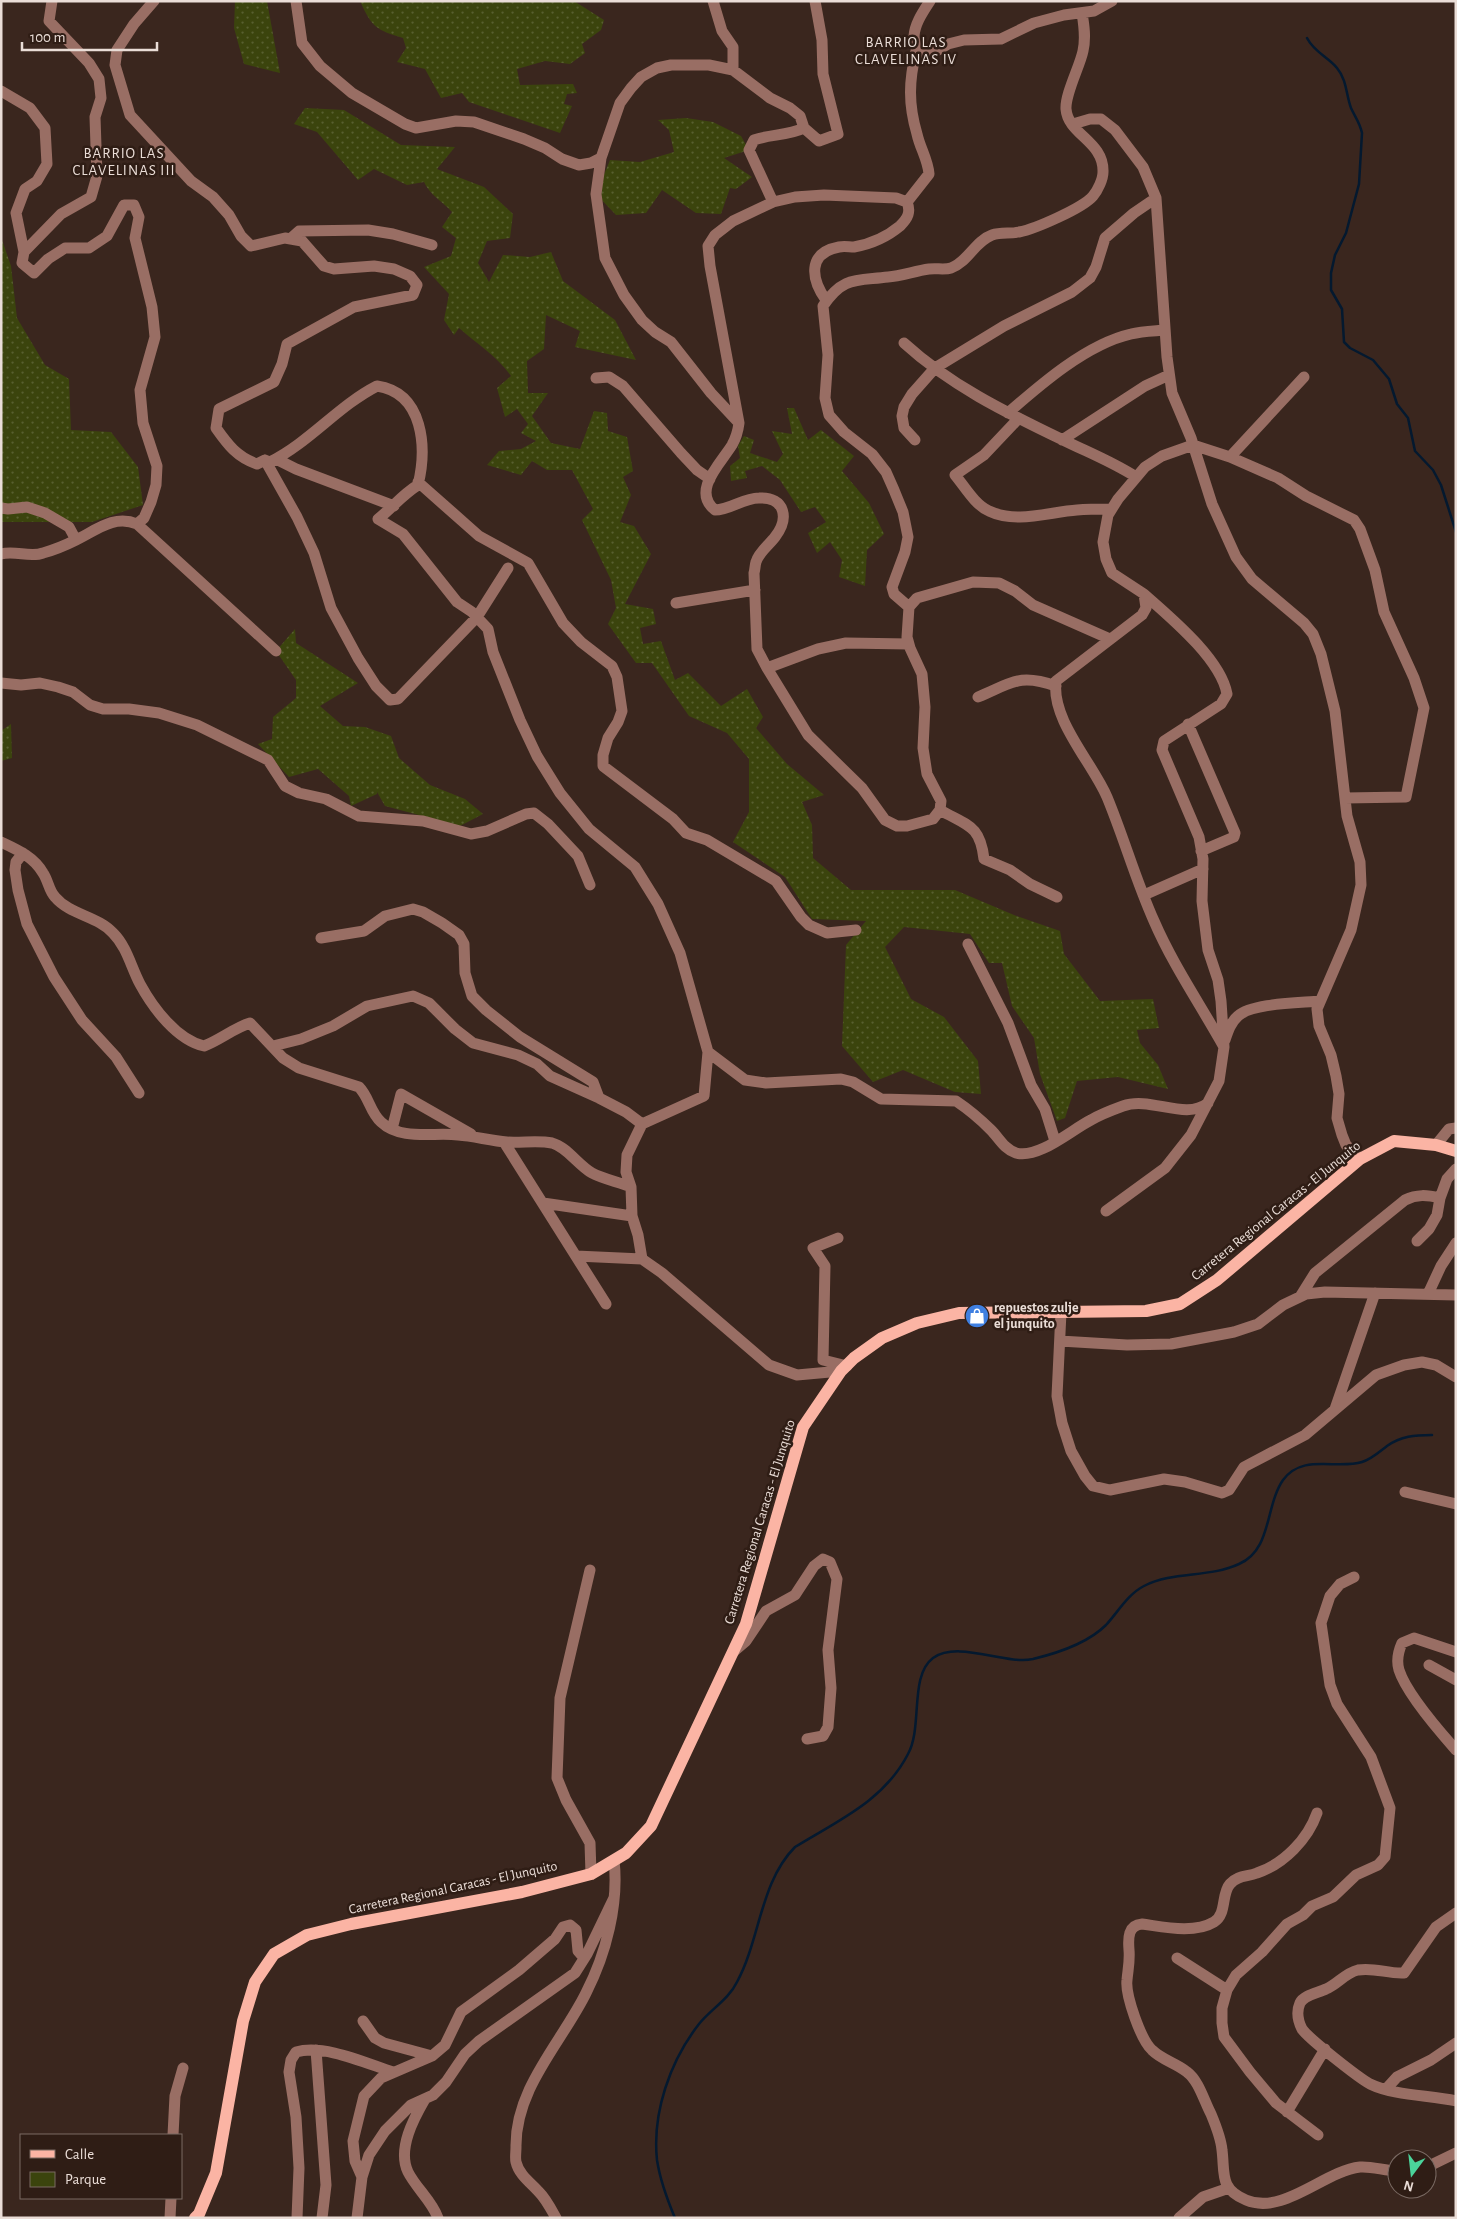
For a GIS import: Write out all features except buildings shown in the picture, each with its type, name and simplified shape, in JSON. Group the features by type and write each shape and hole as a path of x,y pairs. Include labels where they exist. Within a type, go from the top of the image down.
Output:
{"main road":[{"name":"Carretera Regional Caracas - El Junquito","path":"195,2218 199,2214 216,2173 244,2021 255,1982 274,1954 307,1935 351,1924 522,1892 591,1874 626,1853 651,1826 746,1624 803,1427 844,1368 882,1338 917,1323 959,1314 1146,1311 1180,1304 1217,1280 1360,1158 1394,1141 1436,1145 1456,1151"}],"street":[{"path":"24,252 61,214 91,197 97,176 95,117 101,98 99,79 89,63 49,21 52,1"},
{"path":"154,1 134,24 118,50 115,65 130,115 191,181 213,197 229,215 241,236 251,246 286,238 302,241 324,266 334,269 374,266 394,269 410,276 417,285 413,295 377,300 354,306 287,344 282,364 274,382 219,409 216,428 229,446 243,459 256,464 270,460 313,434 343,408 377,386 390,388 404,398 419,426 423,446 418,485 397,500 394,506 378,519 403,534 424,557 457,602 477,617 488,629 493,652 520,720 538,756 560,793 589,828 635,867 658,904 680,953 708,1052 704,1096 642,1124 628,1155 626,1172 631,1187 632,1216 638,1235 642,1260"},
{"path":"296,1 302,43 320,66 352,93 405,124 422,128 456,122 474,122 524,139 562,159 579,165 591,163 601,158"},
{"path":"713,1 722,31 733,47 733,70"},
{"path":"739,423 671,342 655,332 642,320 624,295 605,258 596,194 601,158 620,103 641,76 657,68 671,65 708,65 733,70 770,98 790,108 800,116 804,128 819,141 838,134 823,74 822,40 815,1"},
{"path":"907,202 929,174 929,166 917,135 910,102 910,77 917,49 914,37 917,23 930,1"},
{"path":"917,49 925,54 933,53 948,44 964,40 1001,39 1034,23 1094,11 1112,1"},
{"path":"909,607 894,594 892,587 905,552 908,537 894,490 886,472 872,454 844,432 829,415 825,398 828,355 823,306 831,293 843,284 860,278 889,277 911,271 953,267 980,242 993,235 1028,230 1045,224 1092,197 1099,187 1103,173 1102,160 1095,146 1073,124 1066,107 1084,49 1082,13"},
{"path":"1,91 30,108 45,128 47,164 37,181 25,189 16,213 24,252 22,263 34,273 65,248 89,248 107,236 124,205 134,205 139,217 135,238 152,307 155,337 140,390 143,423 156,466 156,485 144,518 137,524"},
{"path":"1073,124 1101,118 1115,130 1143,167 1156,198 1165,330 1172,392 1193,444 1212,504 1236,557 1252,579 1304,623 1313,634 1321,654 1335,710 1347,816 1360,862 1361,885 1351,930 1317,1010 1319,1026 1332,1055 1336,1076 1338,1094 1336,1118 1346,1145 1360,1158"},
{"path":"773,202 750,150 754,140 767,135 793,134 804,128"},
{"path":"826,300 815,278 815,263 819,256 827,251 840,247 855,247 889,234 906,220 910,210 907,202 896,198 824,195 795,197 773,202 733,221 715,235 708,246 739,423 732,445 716,466 710,479 706,495 710,506 715,510 724,510 756,498 769,498 778,501 783,508 783,516 776,536 756,561 757,649 808,735 862,788 885,820 897,826 907,826 933,819 940,810 941,801 927,774 923,748 925,707 922,674 907,637 909,607 917,598 973,582 999,583 1015,591 1033,605 1110,639"},
{"path":"915,440 904,428 902,416 904,407 912,394 935,368 1004,326 1072,292 1090,278 1096,267 1105,238 1134,213 1156,198"},
{"path":"290,239 299,231 368,230 393,234 432,245"},
{"path":"1111,509 1078,510 1032,516 1006,516 988,511 975,500 956,474 984,455 1014,415 1058,373 1107,342 1131,334 1165,330"},
{"path":"904,343 972,394 1062,440 1111,461 1136,477"},
{"path":"1062,440 1145,386 1169,375"},
{"path":"596,378 609,377 623,386 681,453 697,470 710,479"},
{"path":"1230,457 1304,377"},
{"path":"1224,1047 1222,1001 1218,980 1208,950 1202,901 1202,851 1199,837 1162,750 1164,741 1221,704 1227,694 1225,685 1213,663 1175,620 1144,594 1112,573 1106,559 1103,542 1104,529 1111,509 1145,467 1162,456 1193,444 1230,457 1278,478 1306,496 1354,520 1360,529 1375,570 1384,612 1414,678 1424,708 1406,797 1345,798"},
{"path":"270,460 394,506"},
{"path":"270,460 314,553 331,608 358,658 376,686 390,700 398,699 477,617 508,568"},
{"path":"418,482 479,536 528,563 563,623 581,642 612,666 617,677 622,711 603,755 604,766 673,819 686,833 707,840 776,881 800,917 809,925 827,933 856,930"},
{"path":"1,508 27,507 45,513 69,527 76,540"},
{"path":"1,554 35,555 76,540 102,525 130,521 137,524 276,651"},
{"path":"676,603 755,590"},
{"path":"1144,594 1146,608 1142,615 1056,681 1056,686 1062,717 1106,796 1153,920 1177,970 1206,1014 1224,1047"},
{"path":"768,668 818,648 846,643 909,644"},
{"path":"978,696 1022,679 1038,680 1056,686"},
{"path":"1,683 40,684 58,687 73,692 90,705 103,709 129,709 159,714 196,726 268,760 285,786 300,793 326,799 359,816 423,821 471,834 487,832 526,814 534,814 548,824 578,856 590,884"},
{"path":"1188,724 1235,833 1234,837 1202,851"},
{"path":"940,810 979,833 983,843 984,859 1010,870 1030,884 1057,897"},
{"path":"1,842 34,859 44,874 54,897 68,908 96,921 113,932 128,956 140,983 150,999 171,1025 187,1040 204,1046 250,1023 283,1058 299,1068 359,1087 366,1094 371,1108 381,1122 392,1128 405,1132 432,1135 453,1134 504,1142 529,1143 543,1141 556,1144 594,1174 631,1187"},
{"path":"23,853 16,862 15,870 27,924 54,977 82,1020 116,1057 138,1093"},
{"path":"1144,895 1203,869"},
{"path":"321,938 364,931 385,916 413,909 423,912 459,935 464,944 465,973 472,996 486,1010 520,1037 593,1082 599,1098"},
{"path":"968,944 1008,1023 1031,1085 1045,1109 1055,1141"},
{"path":"273,1046 301,1039 333,1026 368,1006 413,996 429,1003 455,1029 473,1043 518,1055 536,1064 550,1076 626,1112 642,1124"},
{"path":"1106,1211 1165,1168 1192,1135 1219,1081 1229,1028 1239,1016 1251,1009 1320,1001"},
{"path":"708,1052 745,1080 766,1083 841,1079 853,1082 881,1099 956,1100 990,1130 1007,1149 1016,1153 1029,1153 1055,1141 1092,1119 1126,1105 1150,1103 1190,1110 1202,1108 1208,1103"},
{"path":"392,1128 401,1094 477,1137"},
{"path":"1436,1145 1449,1129 1456,1128"},
{"path":"504,1142 606,1304"},
{"path":"1417,1240 1429,1230 1438,1215 1440,1198 1447,1179 1456,1169"},
{"path":"1300,1297 1315,1273 1405,1200 1420,1196 1440,1198"},
{"path":"544,1203 632,1216"},
{"path":"838,1238 813,1248 825,1266 823,1360 844,1368"},
{"path":"1428,1294 1441,1266 1456,1243"},
{"path":"576,1256 642,1260 662,1273 769,1365 797,1375 844,1368"},
{"path":"1060,1341 1127,1345 1180,1342 1234,1332 1258,1324 1283,1305 1306,1294 1325,1292 1456,1295"},
{"path":"1334,1410 1375,1293"},
{"path":"1061,1312 1058,1396 1062,1423 1071,1451 1084,1476 1094,1486 1110,1490 1164,1478 1222,1493 1229,1490 1244,1467 1305,1435 1376,1375 1404,1365 1422,1362 1436,1365 1456,1378"},
{"path":"1405,1492 1456,1504"},
{"path":"732,1653 746,1641 766,1611 795,1595 814,1566 823,1559 830,1562 837,1579 828,1650 831,1688 828,1727 823,1736 807,1739"},
{"path":"590,1570 560,1698 557,1778 566,1800 590,1843 591,1874"},
{"path":"1318,2135 1276,2103 1224,2037 1222,2008 1227,1990 1236,1975 1262,1952 1287,1924 1303,1915 1312,1906 1333,1897 1356,1875 1378,1865 1384,1857 1390,1808 1371,1757 1336,1704 1330,1685 1321,1623 1330,1596 1340,1584 1354,1576"},
{"path":"1456,1652 1414,1638 1402,1643 1397,1655 1399,1670 1414,1696 1456,1750"},
{"path":"1429,1666 1456,1680"},
{"path":"1317,1813 1305,1839 1278,1861 1257,1873 1240,1876 1228,1885 1221,1914 1214,1922 1198,1927 1178,1928 1137,1924 1131,1930 1128,1938 1130,1965 1127,1980 1128,1993 1143,2038 1151,2050 1193,2077 1218,2129 1222,2149 1224,2182 1245,2200 1257,2203 1278,2201 1359,2167 1387,2170"},
{"path":"556,2218 540,2192 525,2178 516,2162 515,2136 525,2104 540,2068 568,2026 587,1992 608,1936 616,1878 614,1860"},
{"path":"357,2218 362,2177 369,2155 385,2131 411,2105 433,2095 446,2082 465,2054 479,2041 575,1973 614,1898"},
{"path":"1456,1913 1436,1927 1404,1972 1394,1974 1374,1969 1358,1970 1344,1976 1328,1988 1305,1997 1300,2002 1298,2019 1302,2028 1325,2049 1370,2084 1398,2092 1456,2101"},
{"path":"362,2177 355,2161 353,2141 358,2112 364,2096 381,2078 432,2056 445,2044 461,2012 519,1970 554,1939 563,1927 570,1926 576,1930 578,1951 584,1958"},
{"path":"1178,1958 1227,1990"},
{"path":"363,2021 375,2038 384,2043 432,2056"},
{"path":"1387,2088 1397,2077 1454,2046"},
{"path":"296,2218 299,2168 296,2117 289,2072 291,2060 296,2052 307,2049 316,2050 394,2072"},
{"path":"1287,2112 1325,2049"},
{"path":"316,2050 326,2185 322,2218"},
{"path":"173,2134 175,2096 183,2068"},
{"path":"425,2099 412,2123 406,2151 408,2171 438,2218"},
{"path":"1437,2162 1456,2153"},
{"path":"1179,2218 1203,2197 1229,2188"},
{"path":"170,2199 170,2218"}],"green space":[{"path":"235,1 267,1 280,73 244,64 234,28"},
{"path":"360,1 574,1 604,20 601,30 582,44 585,53 570,64 545,61 517,69 520,85 573,84 577,93 567,94 564,104 572,106 560,133 469,102 462,93 441,98 425,69 397,62 406,48 403,38 376,27 368,17"},
{"path":"305,108 344,110 401,145 455,147 437,169 484,187 513,214 510,238 487,241 478,263 489,282 503,255 530,257 551,252 563,281 615,320 636,360 575,347 580,331 546,315 544,349 527,361 528,393 548,393 532,416 551,443 580,449 594,411 607,413 608,431 627,437 633,471 623,477 631,495 620,522 634,526 651,554 625,604 653,609 656,624 640,628 643,644 661,641 675,680 688,673 721,706 747,689 763,717 756,728 787,764 824,795 802,802 812,825 813,858 851,890 955,890 1014,915 1060,931 1064,954 1100,1001 1153,999 1159,1028 1137,1030 1140,1043 1158,1065 1168,1089 1118,1077 1077,1081 1065,1118 1057,1121 1040,1074 1034,1038 1012,1006 1002,963 989,963 970,934 904,927 885,947 911,999 944,1017 978,1061 981,1094 955,1092 903,1070 873,1082 842,1046 846,945 866,921 812,919 785,877 733,842 749,812 749,759 727,733 689,716 652,663 636,663 608,624 616,608 611,580 582,520 593,509 572,470 547,470 532,461 521,475 487,465 499,451 521,449 536,441 521,433 528,424 517,409 505,417 497,388 511,376 493,356 459,328 454,335 444,320 449,294 424,267 451,256 456,238 442,227 452,212 433,194 424,182 407,185 374,169 358,180 317,132 294,124"},
{"path":"686,118 713,122 741,136 749,150 724,158 752,177 736,189 730,188 721,214 696,213 662,190 646,213 616,215 596,194 610,160 640,162 674,152 669,130 658,120"},
{"path":"1,237 11,266 17,318 45,365 69,379 71,430 111,432 138,467 143,505 92,522 1,522"},
{"path":"787,408 794,408 808,440 821,430 854,456 842,471 869,503 884,534 867,550 865,586 839,577 842,560 830,542 817,553 808,533 826,522 815,507 801,512 780,480 762,466 745,471 747,478 731,481 730,466 740,458 738,446 744,436 754,440 750,453 777,462 783,454 772,431 792,434"},
{"path":"295,629 296,643 358,683 320,706 343,726 365,727 391,736 399,758 430,785 465,799 483,814 460,826 385,806 377,792 377,794 351,806 349,796 318,769 289,777 258,744 272,739 273,717 296,698 296,680 276,651"},
{"path":"11,724 12,758 1,761 1,731"}],"waterway":[{"path":"1307,38 1313,47 1333,64 1340,73 1345,83 1351,108 1362,133 1359,184 1346,233 1335,255 1331,273 1331,290 1342,309 1344,342 1350,348 1373,360 1389,379 1397,404 1408,418 1415,451 1433,470 1441,485 1456,532"},
{"path":"675,2218 660,2175 656,2142 660,2106 672,2071 680,2054 699,2024 734,1988 745,1966 767,1894 783,1861 795,1847 843,1819 873,1797 898,1770 908,1754 912,1743 921,1677 926,1666 933,1658 944,1653 956,1651 1009,1659 1033,1659 1052,1654 1082,1642 1106,1625 1138,1589 1167,1578 1227,1568 1239,1564 1250,1557 1263,1538 1277,1490 1291,1472 1300,1467 1310,1465 1362,1462 1403,1438 1432,1435"}],"place":[{"name":"repuestos zulje el junquito","path":"977,1316"}],"district":[{"name":"BARRIO LAS CLAVELINAS IV","path":"906,50"},
{"name":"BARRIO LAS CLAVELINAS III","path":"124,162"}]}
